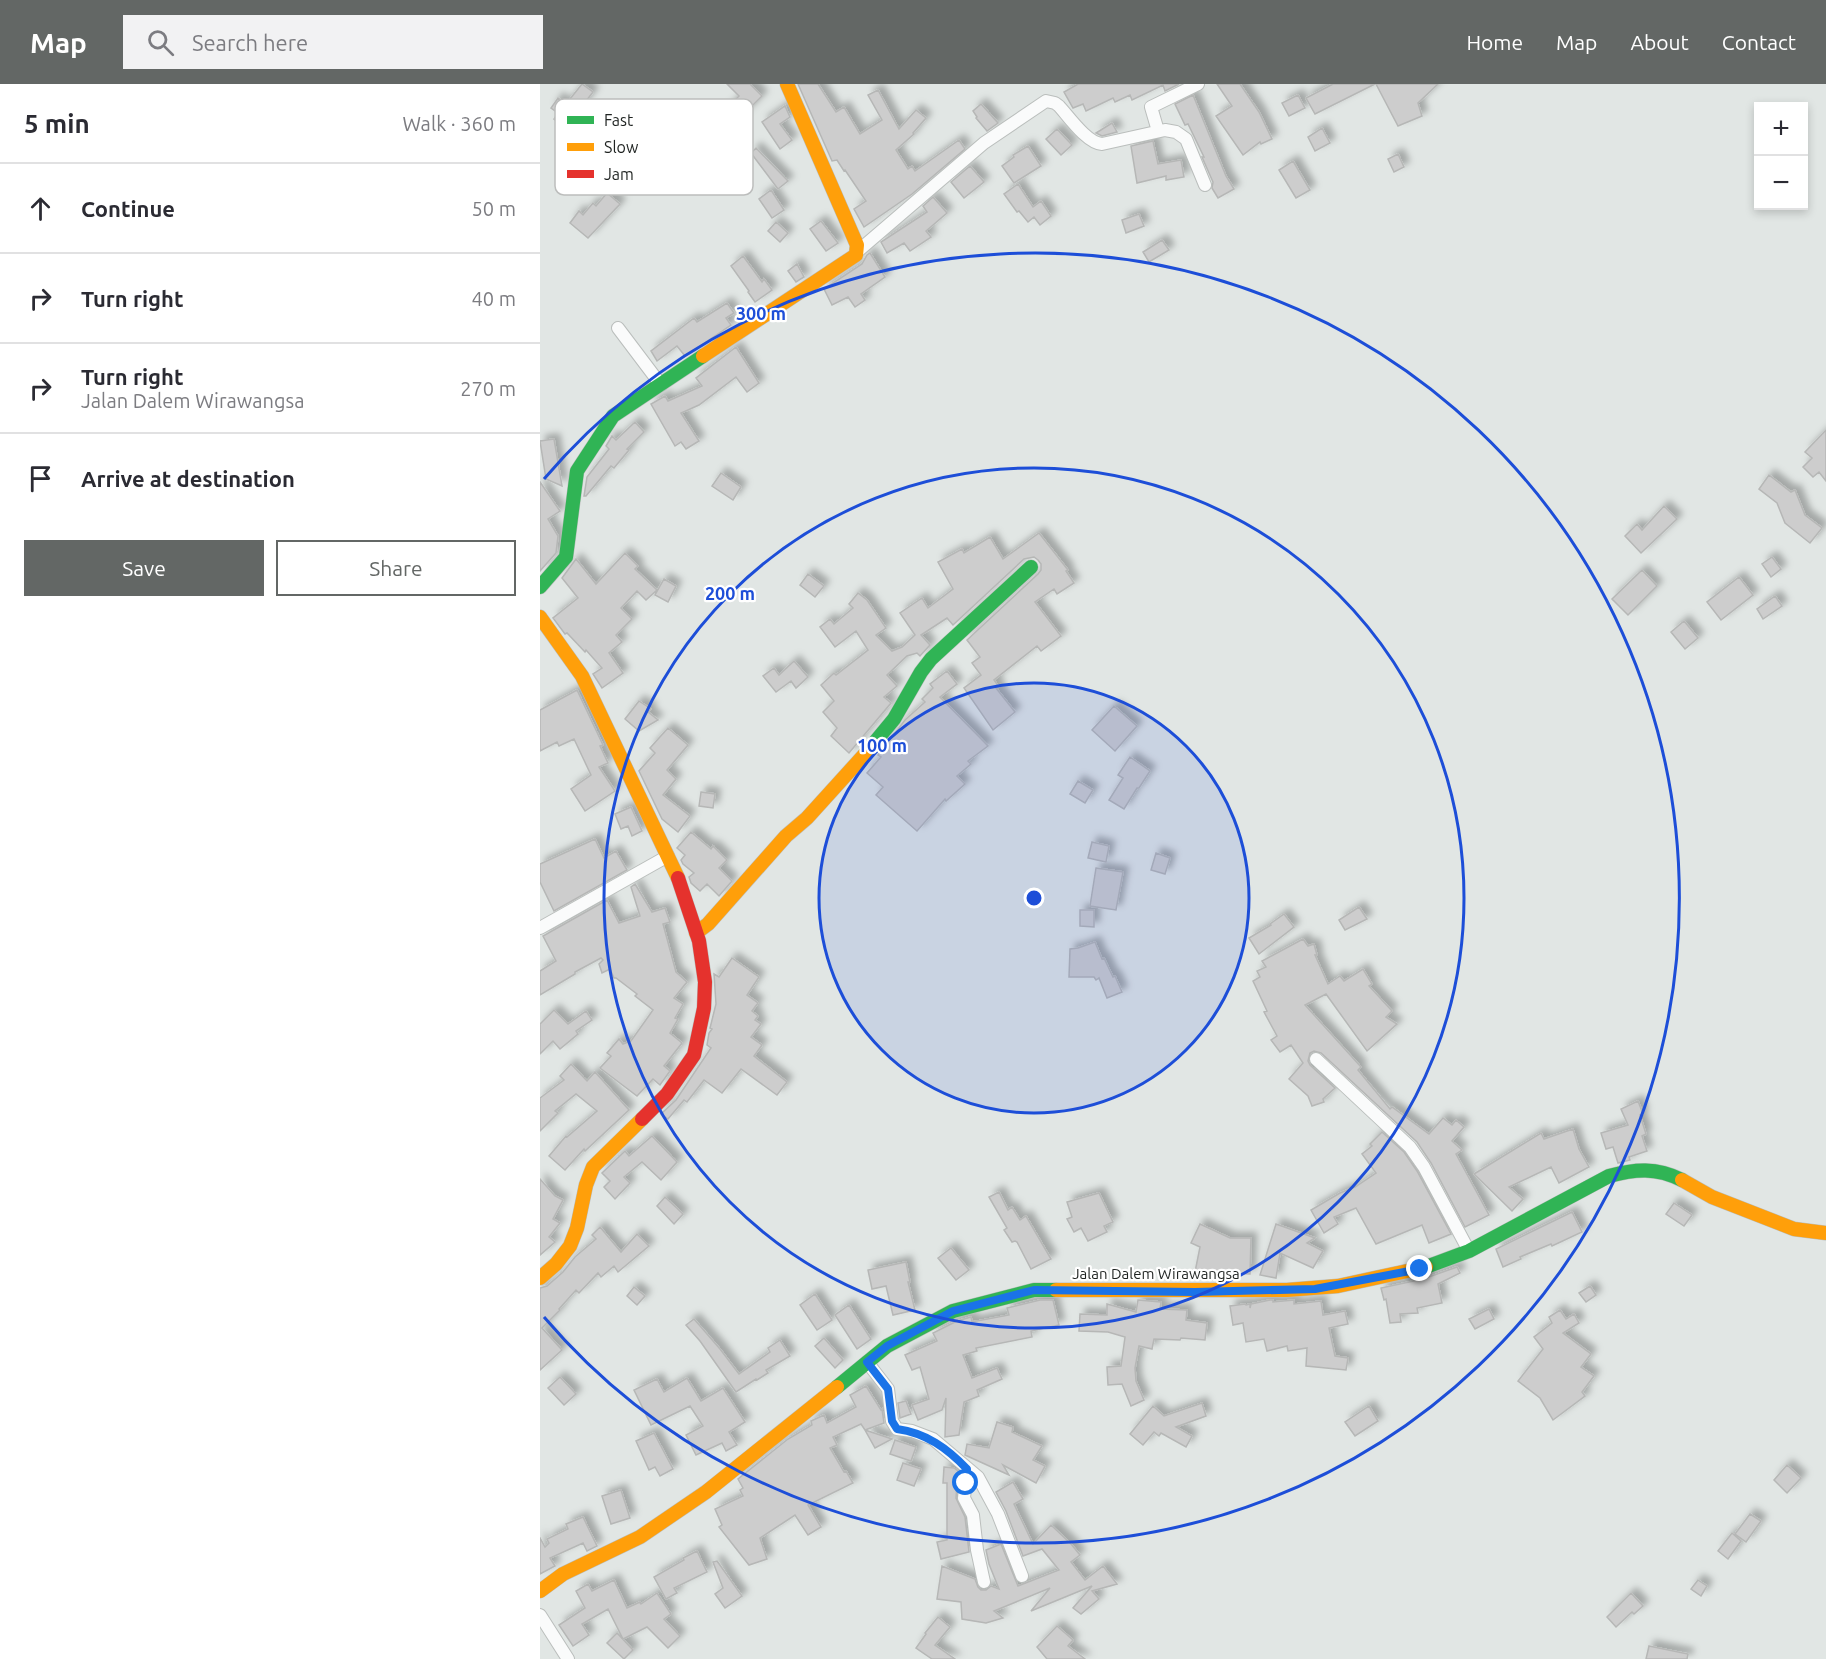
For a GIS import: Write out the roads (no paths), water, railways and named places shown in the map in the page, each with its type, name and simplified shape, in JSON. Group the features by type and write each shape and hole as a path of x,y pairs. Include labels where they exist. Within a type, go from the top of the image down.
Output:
{"street":[{"path":"787,84 858,251"},
{"path":"1158,131 1151,107 1198,84"},
{"path":"540,587 566,557 575,475 613,416 852,260 858,251 984,143 1046,101 1059,106 1089,138 1097,143 1102,144 1158,131 1176,132 1186,139 1205,185"},
{"path":"618,328 661,385"},
{"path":"696,933 708,924 786,836 807,818 877,741 931,659 1031,567"},
{"path":"540,617 582,676 684,892 704,972 704,1008 694,1055 667,1094 593,1167 570,1246 556,1264 540,1278"},
{"path":"540,928 668,856"},
{"path":"1316,1059 1410,1147 1424,1167 1469,1251"},
{"name":"Jalan Dalem Wirawangsa","path":"540,1591 563,1574 640,1536 706,1492 887,1346 953,1311 1034,1290 1195,1292 1315,1289 1420,1269 1469,1251 1609,1176 1633,1170 1654,1171 1677,1178 1712,1197 1794,1229 1826,1233"},
{"path":"867,1362 888,1389 892,1421 897,1429 912,1431 933,1439 978,1477 990,1498 1022,1576"},
{"path":"967,1469 964,1498 973,1515 984,1582"},
{"path":"540,1615 568,1659"}]}
